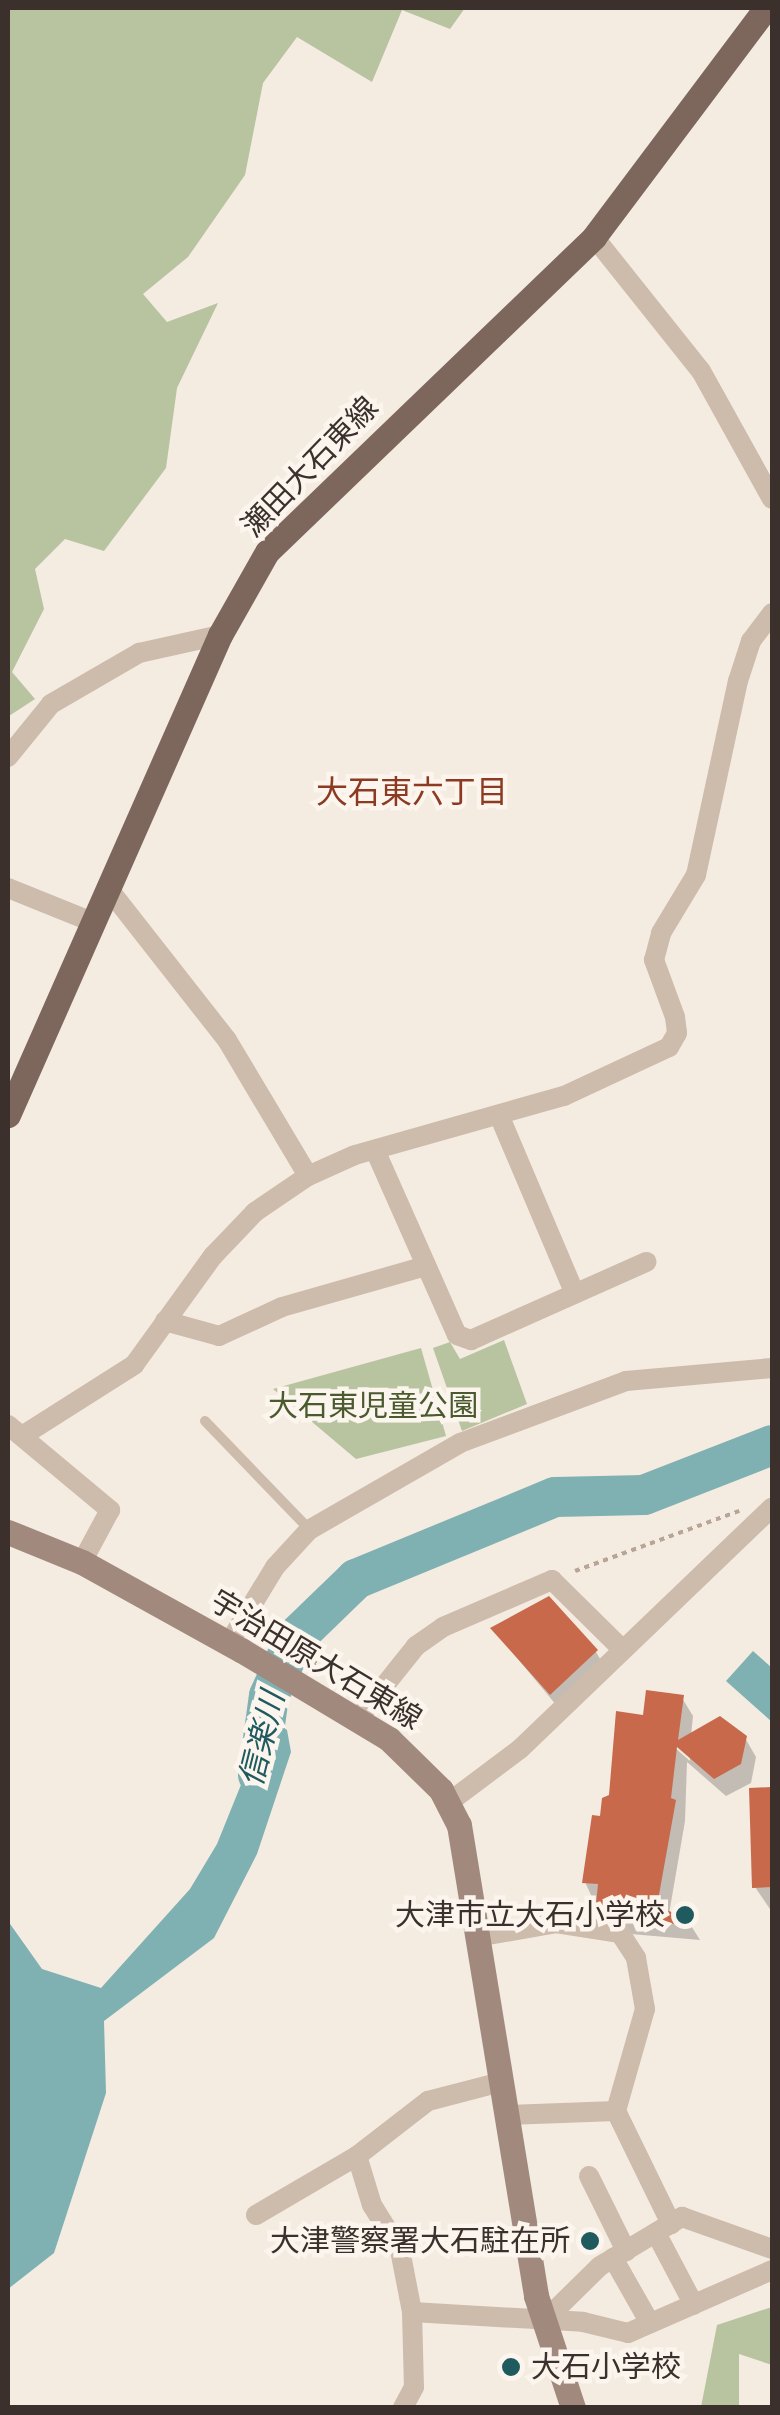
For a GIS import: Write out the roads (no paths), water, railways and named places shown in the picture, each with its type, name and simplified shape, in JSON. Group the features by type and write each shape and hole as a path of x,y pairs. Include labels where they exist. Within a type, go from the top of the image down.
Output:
{"main road":[{"name":"瀬田大石東線","path":"8,1114 220,635 267,552 594,237 766,8"},
{"name":"宇治田原大石東線","path":"8,1532 82,1562 238,1638 415,1758 448,1803 460,1825 506,2115 544,2321 572,2408"}],"street":[{"path":"594,237 701,372 772,499"},
{"path":"82,1562 110,1510 15,1431 134,1365 165,1321 256,1212 308,1176 375,1150 498,1115 599,1080 669,1047 677,1033 654,960 661,933 696,875 738,682 751,640 772,613"},
{"path":"8,758 51,704 124,662 220,635"},
{"path":"107,887 227,1040 308,1176"},
{"path":"8,888 92,922"},
{"path":"498,1115 574,1294"},
{"path":"375,1150 457,1335 471,1340 646,1262"},
{"path":"165,1321 218,1336 282,1308 426,1266"},
{"path":"238,1638 275,1567 309,1530 460,1443 626,1381 772,1368"},
{"path":"448,1803 520,1748 768,1510"},
{"path":"350,1715 416,1646 443,1627 552,1580 621,1648"},
{"path":"477,1937 556,1923 620,1933 636,1958 645,2009 616,2111 694,2304"},
{"path":"256,2214 357,2156 428,2101 501,2082"},
{"path":"506,2115 616,2111"},
{"path":"357,2156 372,2205 400,2250 412,2312 414,2387 403,2408"},
{"path":"589,2176 650,2323"},
{"path":"544,2321 620,2254 682,2217 772,2249"},
{"path":"412,2312 544,2321 628,2333 772,2270"}],"lane":[{"path":"205,1421 309,1530"}],"water":[{"path":"753,1651 772,1668 772,1722 726,1681"},
{"path":"268,1718 287,1730 291,1752 257,1854 214,1938 104,2021 106,2093 54,2253 8,2289 8,1921 42,1969 101,1988 190,1889 217,1844"}],"waterway":[{"name":"信楽川","path":"258,1775 269,1696 295,1638 356,1579 555,1497 644,1495 772,1445"}],"place":[{"name":"大津市立大石小学校","path":"685,1915"},
{"name":"大津警察署大石駐在所","path":"590,2241"},
{"name":"大石小学校","path":"511,2367"}],"district":[{"name":"大石東六丁目","path":"412,792"}],"park label":[{"name":"大石東児童公園","path":"373,1406"}]}
